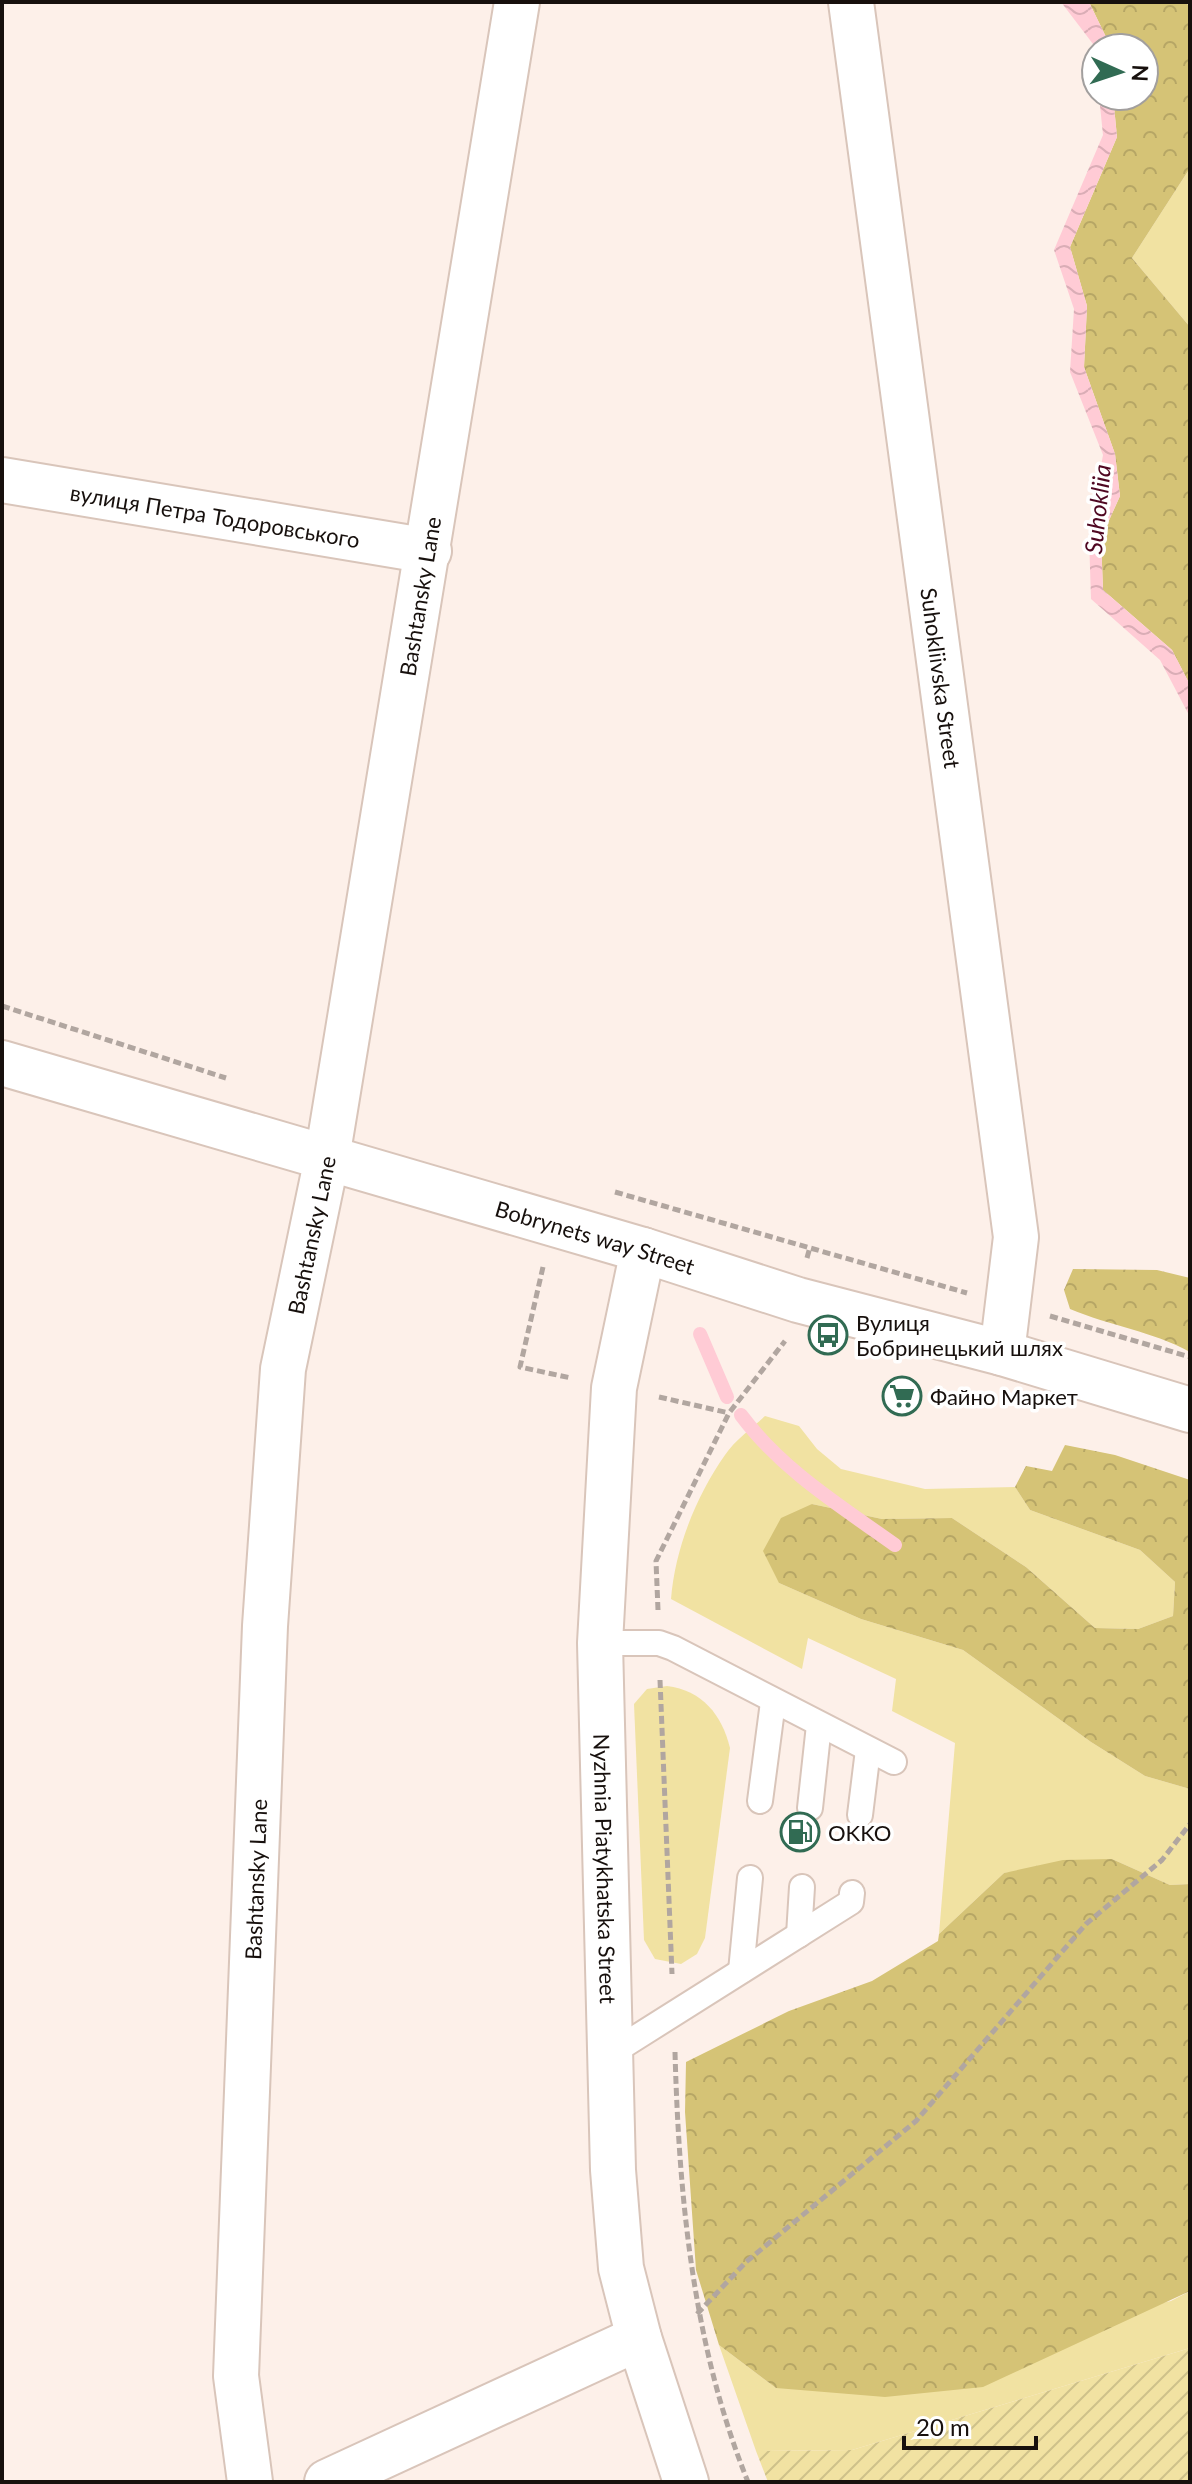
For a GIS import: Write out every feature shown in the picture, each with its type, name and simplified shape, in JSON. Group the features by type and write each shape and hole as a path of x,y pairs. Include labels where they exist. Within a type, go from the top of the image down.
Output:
{"street":[{"name":"Bashtansky Lane","path":"250,2482 236,2376 265,1626 283,1369 327,1158 517,2"},
{"name":"Suhokliivska Street","path":"851,2 1016,1237 1002,1353"},
{"name":"вулиця Петра Тодоровського","path":"2,480 429,551"},
{"name":"Bobrynets way Street","path":"2,1063 643,1250 798,1300 1002,1353 1190,1410"},
{"name":"Nyzhnia Piatykhatska Street","path":"643,1250 614,1388 600,1643 610,2054 621,2268 639,2338 686,2482"},
{"path":"327,2482 639,2338"}],"lane":[{"path":"600,1643 659,1643 894,1762"},
{"path":"760,1801 773,1702"},
{"path":"810,1808 819,1725"},
{"path":"860,1815 868,1750"},
{"path":"741,1971 750,1878"},
{"path":"799,1935 802,1887"},
{"path":"610,2054 851,1902 852,1893"}],"path":[{"path":"2,1006 231,1080"},
{"path":"605,1189 810,1247"},
{"path":"656,1561 729,1413 789,1335"},
{"path":"748,2482 729,2434 697,2314 746,2262 916,2121 1086,1924 1162,1860 1190,1824"}],"shaded area":[{"path":"1190,168 1190,327 1132,258"},
{"path":"765,1416 799,1426 817,1449 841,1469 925,1489 1015,1487 1030,1510 1140,1550 1175,1582 1173,1616 1138,1629 1095,1628 1026,1567 952,1518 882,1519 812,1504 779,1583 861,1619 963,1650 1091,1742 1145,1776 1190,1789 1190,1884 1170,1885 1112,1859 1004,1873 939,1934 955,1743 892,1711 896,1679 808,1638 802,1669 671,1599 682,1542 696,1505 729,1450"},
{"path":"667,1686 690,1693 709,1706 722,1725 730,1748 705,1938 697,1954 681,1964 655,1959 644,1940 634,1704 647,1689"},
{"path":"1190,2291 1190,2348 852,2450 756,2451 719,2345 776,2388 1171,2301"},
{"path":"1190,2348 1190,2482 768,2482 756,2451 852,2450"}],"green space":[{"path":"1089,2 1184,2 1190,6 1190,168 1132,258 1190,327 1190,685 1172,650 1103,590 1101,538 1120,496 1115,454 1084,367 1087,306 1070,247 1117,137 1115,112 1160,112 1160,32 1104,32"},
{"path":"1073,1269 1157,1270 1190,1278 1190,1352 1161,1339 1070,1309 1064,1290"},
{"path":"1065,1445 1115,1455 1190,1480 1190,1789 1145,1776 1091,1742 963,1650 861,1619 779,1583 763,1551 781,1518 812,1504 882,1519 952,1518 1026,1567 1095,1628 1138,1629 1173,1616 1175,1582 1140,1550 1030,1510 1015,1487 1026,1466 1052,1471"},
{"path":"1112,1859 1170,1885 1190,1884 1190,2291 983,2387 885,2397 776,2388 719,2345 696,2270 685,2112 686,2062 789,2011 872,1981 938,1941 939,1934 1004,1873 1063,1860"}],"water":[{"path":"1061,2 1089,2 1104,32 1084,32"},
{"name":"Suhokliia","path":"1101,112 1115,112 1117,137 1070,247 1087,306 1084,367 1115,454 1120,496 1101,538 1103,590 1172,650 1190,685 1190,717 1160,660 1091,599 1089,537 1103,455 1070,372 1074,309 1054,250 1103,135"}],"waterway":[{"path":"700,1334 727,1397"},
{"path":"741,1415 793,1470 895,1545"}],"place":[{"name":"Вулиця Бобринецький шлях","path":"828,1335"},
{"name":"Файно Маркет","path":"902,1396"},
{"name":"OKKO","path":"800,1832"}]}
